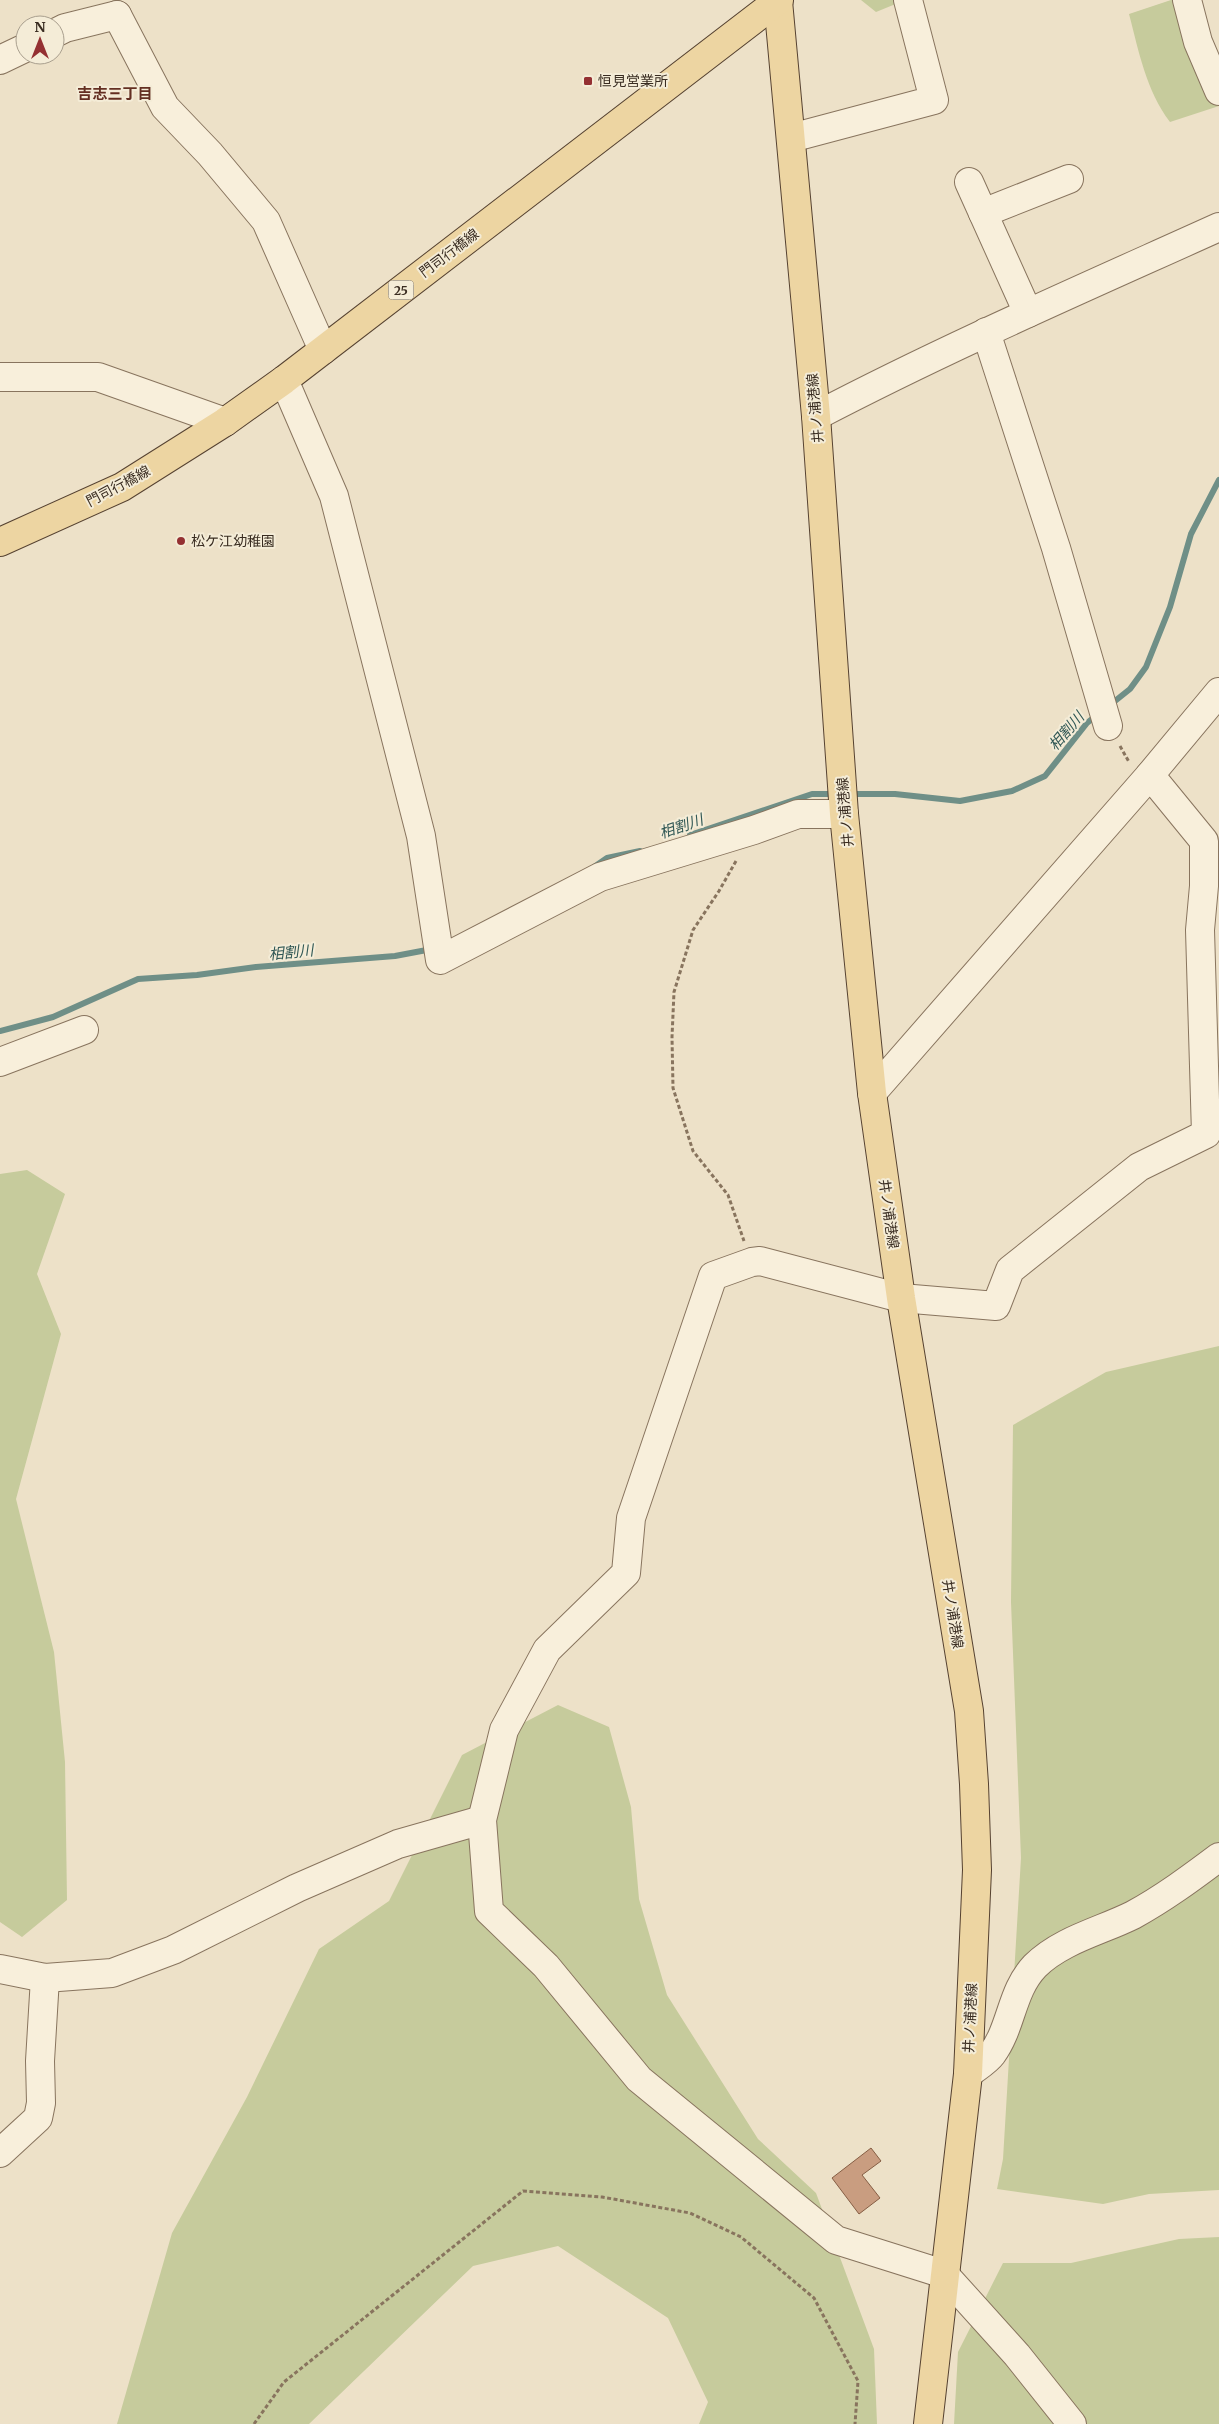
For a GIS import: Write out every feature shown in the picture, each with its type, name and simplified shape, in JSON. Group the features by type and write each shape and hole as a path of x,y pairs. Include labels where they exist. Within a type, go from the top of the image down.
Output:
{"main road":[{"name":"井ノ浦港線","path":"779,0 816,416 844,814 872,1092 901,1298 969,1711 974,1784 977,1870 968,2074 928,2424"},
{"name":"門司行橋線","path":"0,542 122,487 225,422 284,380 779,0"}],"street":[{"path":"791,138 934,100 908,0"},
{"path":"1187,0 1198,42 1219,91"},
{"path":"65,28 120,8 165,107 210,154 266,222 323,350"},
{"path":"0,60 15,53"},
{"path":"983,213 1069,179"},
{"path":"969,182 1028,313"},
{"path":"816,416 871,387 986,332 1219,227"},
{"path":"986,332 1056,548 1108,726"},
{"path":"0,377 98,377 225,422"},
{"path":"284,380 334,496 421,836 440,960 600,877 754,830 798,814 844,814"},
{"path":"872,1092 1146,779 1219,692"},
{"path":"1072,2424 1017,2355 944,2274 836,2240 639,2079 546,1966 489,1912 482,1820 504,1730 547,1650 626,1573 631,1518 713,1276 760,1261 901,1298 996,1306 1010,1270 1139,1167 1206,1134 1200,930 1212,889 1204,840 1146,779"},
{"path":"0,1062 84,1030"},
{"path":"0,1969 44,1978 112,1973 173,1950 297,1888 398,1844 482,1820"},
{"path":"968,2074 991,2056 1006,2030 1018,1991 1034,1967 1053,1951 1132,1915 1168,1895 1219,1857"},
{"path":"0,2153 38,2118 41,2103 40,2061 44,1978"}],"path":[{"path":"1108,726 1146,779"},
{"path":"752,1262 728,1195 693,1151 673,1088 672,1037 674,992 693,930 719,891 754,830"},
{"path":"254,2424 284,2382 523,2191 602,2197 690,2213 740,2237 814,2298 858,2381 856,2424"}],"green space":[{"path":"861,0 903,0 903,1 876,12"},
{"path":"1171,0 1183,0 1219,99 1219,106 1170,122 1149,84 1129,14"},
{"path":"27,1170 65,1194 37,1274 61,1334 16,1499 54,1652 65,1762 67,1900 22,1937 0,1922 0,1174"},
{"path":"1219,1346 1219,2190 1149,2194 1103,2204 997,2189 1003,2159 1021,1858 1011,1602 1013,1425 1106,1372"},
{"path":"558,1705 609,1727 631,1807 639,1899 667,1995 758,2139 816,2193 874,2349 877,2424 699,2424 708,2402 668,2318 558,2246 473,2266 309,2424 117,2424 172,2233 247,2097 319,1949 389,1901 462,1755"},
{"path":"1219,2237 1219,2424 954,2424 958,2352 1003,2263 1071,2263 1179,2239"}],"building":[{"path":"871,2148 881,2161 862,2175 880,2198 859,2214 832,2178"}],"waterway":[{"name":"相割川","path":"1110,705 1130,689 1146,667 1170,607 1191,534 1219,480"},
{"name":"相割川","path":"848,794 895,794 960,801 1012,791 1045,776 1087,723 1098,714"},
{"name":"相割川","path":"690,835 812,794 836,794"},
{"name":"相割川","path":"594,867 607,858 640,851"},
{"name":"相割川","path":"0,1031 53,1017 138,979 395,956 432,949"}],"place":[{"name":"恒見営業所","path":"588,81"},
{"name":"松ケ江幼稚園","path":"181,541"}],"district":[{"name":"吉志三丁目","path":"115,93"}]}
